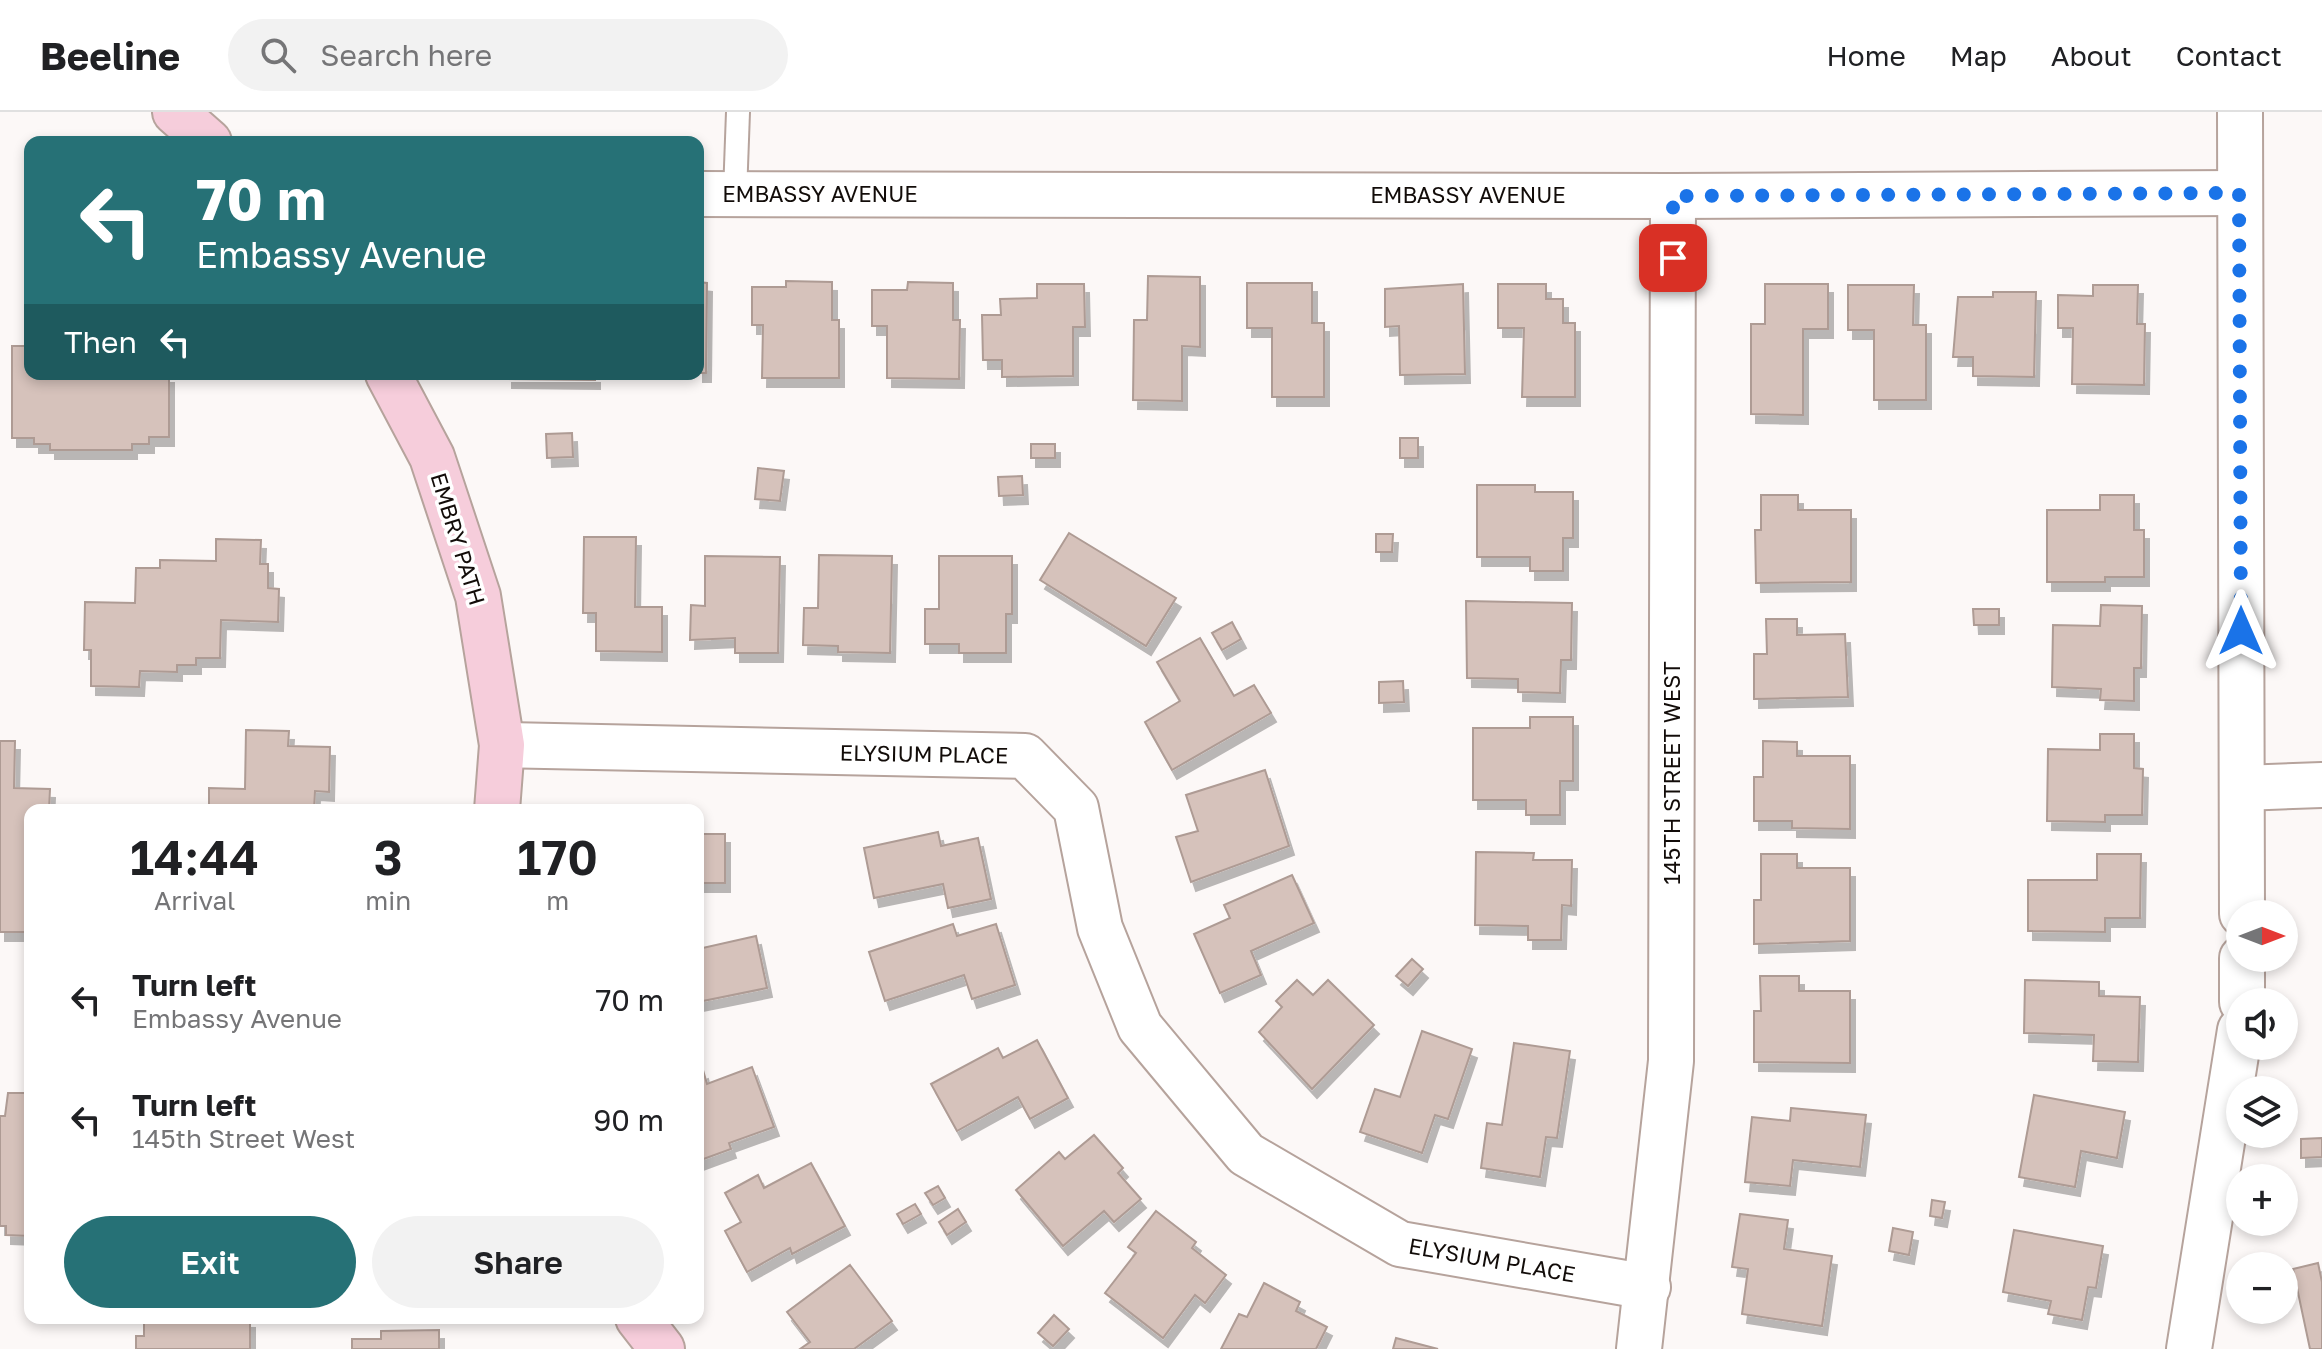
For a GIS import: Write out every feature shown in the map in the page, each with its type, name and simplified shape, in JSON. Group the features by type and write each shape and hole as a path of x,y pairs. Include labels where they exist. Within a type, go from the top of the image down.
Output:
{"street":[{"path":"175,112 202,136"},
{"path":"2240,112 2242,900"},
{"name":"EMBASSY AVENUE","path":"716,194 1673,196 2239,193"},
{"name":"145TH STREET WEST","path":"1639,1349 1671,1061 1673,196"},
{"name":"EMBRY PATH","path":"391,380 432,457 478,596 502,745 497,804"},
{"name":"ELYSIUM PLACE","path":"502,745 1025,756 1076,808 1100,928 1140,1027 1246,1154 1400,1244 1648,1287"},
{"path":"2242,788 2322,785"},
{"path":"2189,1349 2235,1060"},
{"path":"643,1324 662,1349"}],"lane":[{"path":"716,194 738,112"}],"building":[{"path":"1148,276 1200,277 1200,347 1182,346 1182,401 1133,400 1134,320 1147,320"},
{"path":"786,281 832,282 832,320 839,320 839,378 762,378 763,325 752,325 752,287 786,287"},
{"path":"908,282 953,283 953,320 960,320 959,379 887,378 887,326 872,326 872,290 907,290"},
{"path":"704,283 707,283 704,373"},
{"path":"1247,283 1312,283 1312,323 1324,323 1324,397 1272,397 1272,328 1247,328"},
{"path":"1037,284 1084,284 1085,327 1073,327 1073,376 1002,377 1002,360 983,360 982,315 1001,315 1000,299 1037,298"},
{"path":"1463,284 1465,374 1400,375 1399,326 1385,327 1385,289"},
{"path":"1498,284 1546,284 1546,299 1563,299 1563,323 1575,323 1575,397 1522,397 1524,328 1498,328"},
{"path":"1765,284 1828,284 1828,329 1803,329 1803,415 1751,414 1751,324 1765,324"},
{"path":"1848,285 1914,285 1913,325 1926,325 1926,400 1874,400 1874,330 1848,330"},
{"path":"2093,285 2138,285 2137,324 2145,324 2144,385 2072,384 2073,328 2058,328 2058,295 2093,296"},
{"path":"1993,292 2036,292 2034,377 1973,376 1973,357 1953,357 1958,297 1993,297"},
{"path":"12,346 24,346 24,380 169,380 169,437 149,437 149,444 132,444 132,450 50,450 50,444 34,444 34,438 12,438"},
{"path":"572,433 573,457 547,458 546,434"},
{"path":"1400,438 1418,438 1418,458 1400,458"},
{"path":"1031,444 1055,444 1055,458 1031,458"},
{"path":"758,468 784,471 780,501 755,499"},
{"path":"1022,476 1023,495 999,496 998,477"},
{"path":"1477,485 1535,485 1535,492 1573,492 1573,538 1563,538 1563,571 1530,571 1530,557 1477,557"},
{"path":"1761,495 1798,495 1798,510 1851,510 1851,582 1756,583 1755,530 1761,530"},
{"path":"2100,495 2134,495 2134,530 2144,530 2144,577 2105,577 2105,582 2047,582 2047,510 2100,510"},
{"path":"1069,533 1176,598 1146,646 1040,580"},
{"path":"1376,534 1393,534 1392,552 1376,552"},
{"path":"584,537 636,537 635,607 662,607 662,652 596,651 596,613 583,613"},
{"path":"216,539 261,540 260,564 268,564 268,588 279,589 278,622 221,620 220,658 196,658 196,665 177,665 177,672 140,671 139,687 91,686 91,650 84,650 85,602 135,603 136,568 160,568 160,560 216,561"},
{"path":"819,555 892,556 890,653 838,652 838,646 803,645 804,608 818,608"},
{"path":"705,556 780,557 778,653 735,653 735,638 690,640 691,605 705,606"},
{"path":"939,556 1012,556 1012,614 1006,614 1006,653 959,653 959,644 925,644 925,609 939,609"},
{"path":"1466,601 1572,603 1571,660 1561,660 1560,693 1518,692 1518,679 1467,678"},
{"path":"2101,605 2142,606 2141,668 2134,668 2134,701 2100,700 2101,689 2052,687 2053,625 2100,626"},
{"path":"1973,609 1999,609 1999,625 1974,625"},
{"path":"1766,619 1797,619 1797,635 1845,634 1848,697 1754,699 1754,654 1767,654"},
{"path":"1232,622 1241,639 1222,650 1212,633"},
{"path":"1200,638 1234,696 1254,685 1271,713 1172,770 1145,722 1180,701 1157,662"},
{"path":"1403,681 1404,702 1379,703 1379,682"},
{"path":"1530,717 1573,717 1573,781 1560,781 1560,815 1526,815 1526,800 1473,800 1473,728 1530,728"},
{"path":"246,730 289,731 288,746 330,747 329,792 315,791 314,804 209,804 209,788 245,789"},
{"path":"2100,734 2134,734 2134,768 2143,769 2142,815 2105,815 2105,822 2047,821 2048,749 2100,750"},
{"path":"0,741 15,741 14,788 50,789 49,804 24,804 24,932 0,932"},
{"path":"1763,741 1797,742 1797,756 1850,756 1850,829 1792,828 1792,821 1754,821 1754,777 1763,777"},
{"path":"1265,770 1289,846 1191,882 1176,837 1198,831 1186,795"},
{"path":"938,832 941,846 978,838 991,899 948,908 943,884 874,898 864,848"},
{"path":"704,834 725,834 725,883 704,883"},
{"path":"1476,852 1534,853 1533,860 1572,860 1571,906 1562,905 1561,940 1528,940 1528,926 1475,925"},
{"path":"1761,854 1797,854 1797,868 1850,868 1850,941 1754,944 1754,900 1761,900"},
{"path":"2097,854 2141,854 2140,918 2105,918 2105,932 2028,931 2028,880 2097,880"},
{"path":"1292,875 1314,923 1251,951 1261,975 1220,993 1194,934 1230,918 1224,905"},
{"path":"953,924 957,936 996,924 1015,985 972,999 964,975 885,1001 869,952"},
{"path":"756,936 767,988 704,1001 704,948"},
{"path":"1412,959 1423,969 1408,986 1396,976"},
{"path":"1760,976 1799,976 1799,991 1850,991 1850,1063 1754,1062 1754,1011 1761,1011"},
{"path":"1297,980 1313,995 1328,980 1374,1025 1312,1089 1259,1032 1282,1007 1276,1001"},
{"path":"2025,980 2099,982 2099,996 2140,997 2138,1062 2093,1061 2094,1035 2024,1033"},
{"path":"1422,1031 1472,1049 1448,1119 1435,1115 1422,1153 1360,1132 1375,1089 1400,1097"},
{"path":"1037,1040 1068,1098 1030,1119 1018,1097 957,1131 931,1084 998,1048 1003,1058"},
{"path":"1514,1043 1570,1051 1557,1138 1546,1137 1540,1177 1481,1168 1487,1123 1502,1125"},
{"path":"752,1067 774,1127 729,1143 731,1149 704,1159 704,1074 707,1084"},
{"path":"8,1093 24,1093 24,1236 6,1235 6,1226 0,1226 0,1116 5,1116"},
{"path":"2034,1095 2125,1112 2117,1158 2081,1151 2075,1187 2019,1177"},
{"path":"1791,1108 1866,1115 1860,1167 1793,1160 1790,1186 1745,1182 1752,1117 1790,1121"},
{"path":"1094,1135 1123,1168 1118,1173 1141,1199 1114,1222 1104,1211 1063,1246 1016,1190 1059,1152 1065,1159"},
{"path":"2322,1138 2322,1157 2301,1158 2301,1139"},
{"path":"811,1163 845,1226 792,1254 790,1248 747,1272 725,1231 741,1222 725,1193 758,1175 764,1188"},
{"path":"938,1186 945,1198 933,1205 925,1193"},
{"path":"1932,1200 1945,1202 1942,1218 1930,1216"},
{"path":"915,1204 921,1214 903,1224 897,1214"},
{"path":"958,1209 966,1222 947,1235 939,1222"},
{"path":"1156,1211 1196,1242 1192,1248 1226,1275 1205,1303 1195,1295 1163,1338 1105,1293 1136,1253 1128,1247"},
{"path":"1740,1214 1788,1220 1784,1249 1832,1256 1822,1326 1742,1314 1748,1269 1732,1267"},
{"path":"1893,1228 1913,1232 1909,1255 1889,1251"},
{"path":"2014,1230 2103,1246 2096,1288 2088,1287 2082,1320 2048,1314 2051,1301 2003,1292"},
{"path":"2318,1263 2322,1282 2322,1349 2310,1349 2298,1293 2298,1268"},
{"path":"850,1265 892,1321 854,1349 800,1349 810,1342 787,1312"},
{"path":"1264,1283 1300,1302 1296,1311 1327,1327 1316,1349 1221,1349 1239,1314 1247,1317"},
{"path":"1054,1315 1069,1329 1053,1346 1038,1333"},
{"path":"144,1324 250,1324 250,1349 136,1349 136,1336 144,1336"},
{"path":"439,1330 439,1349 352,1349 352,1339 381,1339 381,1331"},
{"path":"1396,1338 1438,1349 1393,1349"}],"route":[{"path":"1673,258 1673,196 2239,193 2241,631"}]}
